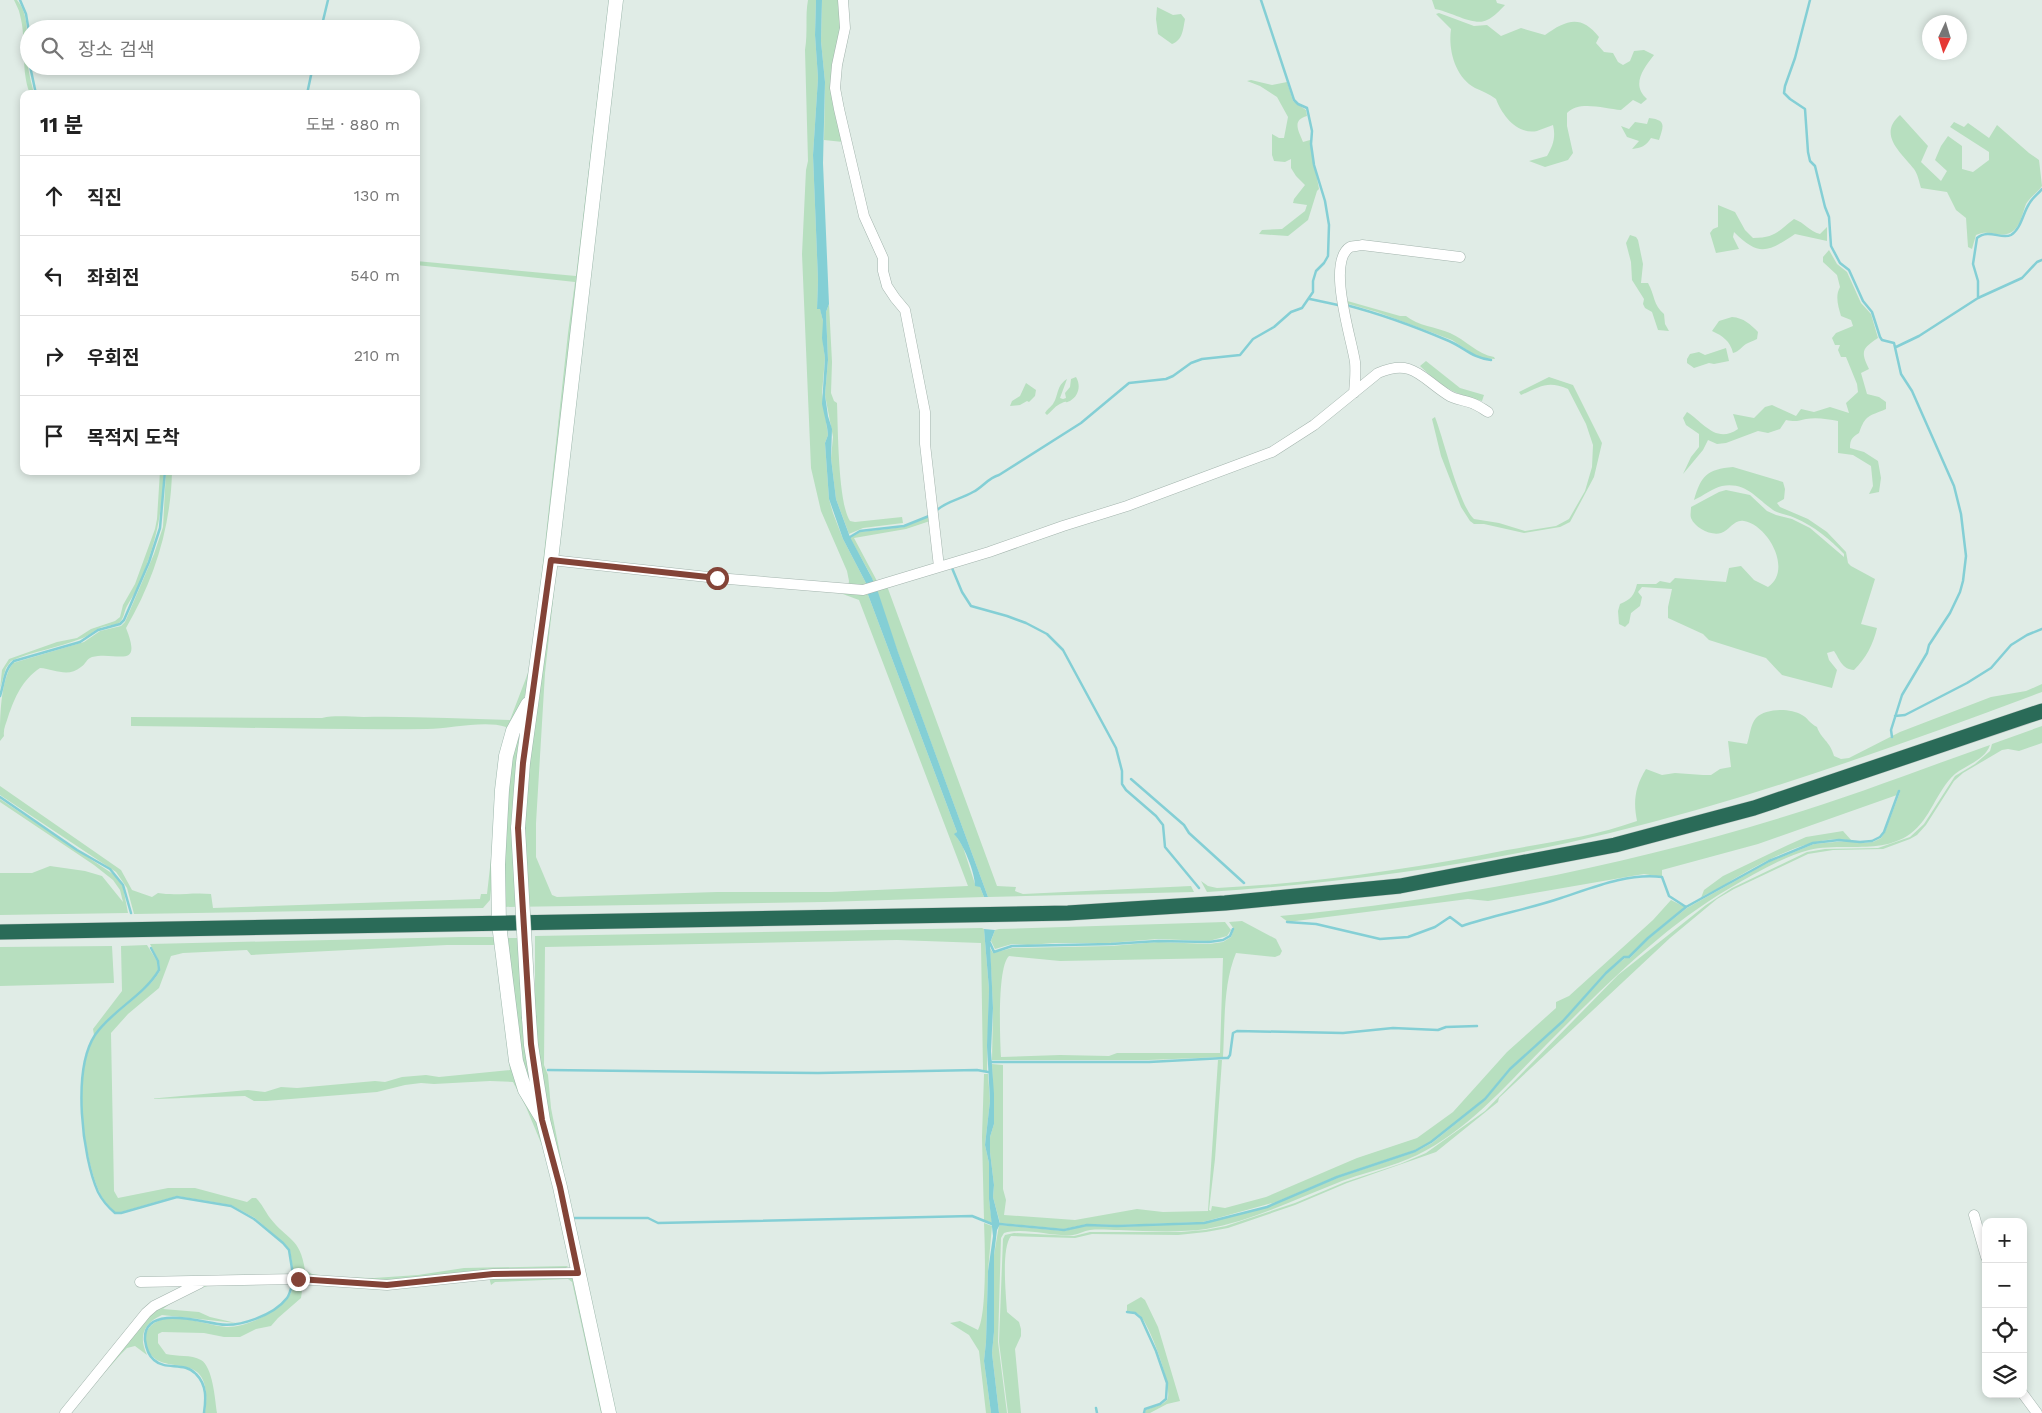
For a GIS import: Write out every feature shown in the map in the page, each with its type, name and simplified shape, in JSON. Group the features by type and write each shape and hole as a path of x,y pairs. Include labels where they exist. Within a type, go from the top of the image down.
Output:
{"highway":[{"path":"0,932 1068,913 1225,903 1400,886 1615,845 1754,808 2042,711"}],"street":[{"path":"609,1413 560,1187 542,1120 531,1044 518,828 523,763 551,560 616,0"},
{"path":"843,0 845,28 837,65 835,88 864,216 883,258 883,271 888,286 894,298 905,310 925,412 925,444 939,567"},
{"path":"1354,393 1356,377 1354,361 1340,284 1345,253 1351,247 1362,245 1460,257"},
{"path":"551,560 717,578 863,590 1127,506 1272,452 1314,425 1378,373 1388,369 1407,368 1424,376 1449,396 1474,404 1488,412"},
{"path":"532,698 513,732 506,756 502,790 498,865 499,924 516,1061 525,1090 542,1120"},
{"path":"1974,1215 1982,1243"},
{"path":"140,1282 298,1279 387,1285 493,1274 578,1273"},
{"path":"64,1413 146,1313 154,1306 204,1281"},
{"path":"2025,1398 2037,1413"}],"green space":[{"path":"14,0 17,0 22,7 26,20 21,20"},
{"path":"609,0 613,0 540,633 531,679 520,708 509,729 504,757 490,900 483,908 134,914 127,888 116,872 0,795 0,786 121,870 132,890 152,897 158,893 211,894 213,908 480,899 481,894 487,894 506,727 488,724 436,729 131,726 131,717 322,718 343,716 510,720 531,665 534,645 575,282 420,265 420,261 576,276"},
{"path":"808,0 816,0 815,35 818,78 813,155 818,280 817,308 820,308 823,321 825,358 822,393 828,435 825,443 829,499 843,539 867,585 848,588 847,571 821,511 811,468 802,254 808,161 805,50"},
{"path":"822,0 841,0 842,23 835,65 843,142 824,140 825,82 821,41"},
{"path":"1432,0 1496,0 1497,3 1505,5 1490,19 1476,22 1435,9"},
{"path":"1157,7 1173,15 1181,14 1185,19 1180,37 1172,44 1158,34"},
{"path":"1439,13 1474,26 1487,25 1501,36 1521,28 1545,35 1567,23 1580,22 1599,37 1596,43 1604,52 1613,53 1618,62 1623,65 1630,61 1634,51 1644,50 1654,55 1643,71 1639,83 1642,94 1647,99 1641,104 1633,100 1621,110 1593,106 1572,109 1567,113 1567,126 1573,153 1568,160 1545,167 1529,161 1547,156 1553,141 1553,125 1537,131 1523,130 1506,117 1496,99 1468,83 1462,77 1454,62 1450,37 1451,29 1436,14"},
{"path":"25,75 30,75 33,90 29,90"},
{"path":"1251,80 1272,85 1287,82 1293,101 1306,110 1307,116 1299,120 1298,123 1299,133 1303,142 1310,140 1319,189 1308,220 1288,236 1259,234 1262,230 1282,229 1305,211 1307,205 1293,203 1305,185 1291,168 1291,159 1285,162 1274,161 1272,155 1272,134 1279,138 1284,138 1288,117 1277,97 1260,86 1247,81"},
{"path":"1900,115 1928,146 1921,162 1941,181 1947,171 1935,160 1948,136 1962,146 1962,169 1973,172 1989,160 1989,152 1950,127 1954,122 1964,127 1968,123 1989,138 1997,125 2039,160 2042,186 2027,202 2018,226 2011,232 2003,235 1981,233 1976,235 1972,249 1968,247 1966,218 1956,210 1947,192 1921,188 1914,169 1894,144 1891,130 1894,122"},
{"path":"1649,118 1658,120 1662,124 1663,127 1659,140 1651,138 1643,146 1632,149 1639,141 1627,137 1621,126 1629,129 1635,122 1647,124"},
{"path":"1718,205 1735,212 1745,230 1753,238 1772,235 1794,219 1820,234 1827,227 1827,241 1795,234 1778,245 1764,249 1750,245 1734,232 1733,237 1739,249 1716,253 1710,233 1718,227"},
{"path":"1630,235 1638,240 1643,264 1641,283 1648,283 1660,311 1664,314 1665,324 1669,331 1658,330 1652,312 1645,308 1643,304 1644,299 1632,280 1631,262 1626,243"},
{"path":"1829,250 1837,264 1847,272 1861,303 1871,314 1878,338 1868,345 1864,351 1869,369 1861,373 1867,394 1879,397 1886,402 1886,409 1866,419 1859,433 1852,439 1850,448 1864,452 1878,461 1881,478 1879,492 1869,494 1873,486 1871,466 1853,455 1838,453 1838,421 1822,418 1796,421 1786,420 1780,429 1768,433 1758,431 1726,443 1717,444 1708,440 1703,450 1683,474 1691,457 1699,447 1699,434 1686,425 1683,418 1687,412 1711,430 1723,434 1738,429 1733,414 1754,418 1765,407 1772,405 1796,416 1801,409 1814,412 1830,407 1849,413 1846,403 1858,392 1857,384 1846,357 1841,357 1838,350 1840,345 1835,345 1832,338 1836,333 1853,326 1851,320 1841,316 1838,301 1840,287 1837,275 1823,262 1823,257"},
{"path":"1344,300 1406,316 1422,324 1450,333 1495,359 1479,358 1452,340 1377,312 1345,303"},
{"path":"829,304 832,362 831,393 834,401 837,403 839,464 846,512 850,521 855,522 902,517 903,523 863,528 849,534 836,499 831,458 833,437 825,395 828,360 826,312"},
{"path":"1732,317 1743,320 1758,332 1757,339 1747,343 1733,353 1726,339 1712,331 1719,321"},
{"path":"1726,348 1729,361 1709,363 1694,368 1687,363 1690,354 1699,352 1705,355"},
{"path":"1426,361 1460,388 1484,395 1482,401 1464,396 1435,379 1420,366"},
{"path":"1076,377 1079,387 1073,399 1058,405 1047,415 1045,413 1055,401 1063,382 1067,379 1060,398 1063,399 1066,398 1065,393 1070,387 1071,379"},
{"path":"1549,377 1573,385 1602,443 1594,477 1570,522 1560,527 1524,533 1484,524 1474,524 1461,507 1441,456 1432,419 1435,417 1457,487 1468,512 1474,519 1499,523 1525,531 1556,526 1569,519 1585,491 1592,467 1593,445 1586,424 1568,389 1549,385 1521,395 1519,392"},
{"path":"1026,383 1036,390 1035,396 1029,402 1010,406 1012,401 1020,396"},
{"path":"1733,467 1783,482 1785,489 1784,499 1777,503 1780,507 1808,519 1827,532 1846,552 1848,563 1851,566 1875,579 1861,624 1877,628 1869,651 1854,670 1844,666 1834,651 1827,653 1829,660 1837,670 1832,688 1782,675 1766,658 1709,640 1703,634 1668,618 1668,607 1672,589 1642,587 1638,592 1642,597 1640,606 1631,613 1629,623 1625,627 1619,624 1618,611 1620,604 1632,597 1637,584 1656,584 1660,581 1670,583 1675,578 1726,582 1729,568 1741,566 1754,580 1768,587 1775,579 1778,570 1778,560 1774,549 1769,539 1753,524 1744,521 1737,522 1724,532 1717,534 1704,530 1693,522 1691,507 1719,492 1726,490 1750,495 1767,511 1792,519 1810,528 1844,557 1839,548 1815,529 1802,521 1773,510 1756,496 1738,486 1730,485 1715,488 1694,500 1699,485 1706,475 1717,470"},
{"path":"160,475 164,475 160,517 153,546 137,589 121,621 117,624 100,628 83,638 11,661 6,668 0,689 2,670 9,659 57,642 77,638 91,629 115,621 120,617 123,605 135,584 157,519"},
{"path":"166,475 172,475 168,512 159,553 145,591 126,628 130,641 131,650 129,654 125,656 92,657 81,667 71,672 40,668 28,678 20,690 8,717 4,736 0,741 3,690 5,680 13,663 84,642 100,631 121,626 125,622 154,554 163,527"},
{"path":"930,516 930,521 906,529 854,538 877,581 874,583 850,538 860,532 904,527"},
{"path":"557,564 545,673 536,823 536,857 552,895 557,897 717,892 831,892 968,886 859,600 840,593 867,592 957,832 955,834 963,847 975,884 980,887 984,897 824,902 501,907 507,767 524,718 524,786"},
{"path":"887,586 997,886 1016,887 1015,891 1023,894 1191,886 1194,892 988,897 879,601 877,589"},
{"path":"2042,684 2042,692 1828,769 1720,803 1610,833 1460,863 1359,878 1207,892 1201,881 1208,886 1217,888 1326,879 1435,863 1589,835 1637,821 1636,794 1639,782 1646,769 1662,775 1675,773 1711,775 1720,769 1731,767 1728,741 1747,744 1754,721 1766,712 1785,710 1804,716 1817,727 1834,756 1841,759 1849,758 1900,732 1991,697 2026,691"},
{"path":"2042,726 2042,743 2019,751 2002,750 1963,773 1954,781 1926,825 1917,835 1910,839 1883,849 1833,850 1808,854 1717,899 1670,938 1499,1098 1498,1102 1436,1152 1228,1228 1178,1235 1092,1234 1075,1238 1011,1236 1008,1242 1005,1261 1006,1295 1007,1312 1019,1322 1021,1329 1021,1336 1015,1349 1021,1413 1008,1413 999,1342 1003,1239 1005,1235 1014,1233 1074,1236 1090,1232 1181,1232 1226,1226 1295,1203 1345,1182 1400,1164 1426,1153 1485,1111 1618,975 1706,905 1732,888 1807,852 1825,849 1878,848 1910,837 1924,824 1955,776 1975,764 1990,751 1992,744"},
{"path":"1990,745 1984,755 1955,774 1948,781 1923,821 1910,834 1886,844 1821,848 1799,853 1778,861 1704,904 1633,961 1589,1002 1478,1113 1441,1142 1420,1153 1398,1163 1342,1181 1258,1215 1206,1229 1173,1231 1088,1230 1073,1235 1021,1231 1004,1233 1001,1238 998,1342 1007,1413 999,1413 992,1353 994,1332 994,1255 999,1225 1064,1231 1087,1225 1117,1227 1204,1223 1267,1207 1337,1178 1415,1152 1432,1143 1485,1100 1510,1070 1563,1022 1607,973 1625,958 1630,958 1649,938 1687,908 1769,862 1814,844 1846,841 1864,843 1873,842 1881,838 1900,792 1897,795 1758,844 1662,870 1662,877 1644,874 1488,901 1468,899 1288,922 1280,916 1408,901 1471,891 1597,866 1721,835 1809,809"},
{"path":"0,799 116,876 123,887 128,913 0,915 0,873 32,873 50,866 85,871 102,876 123,902 120,890 113,880 94,865 0,802"},
{"path":"1843,831 1852,841 1837,839 1802,846 1766,861 1701,898 1704,890 1723,876 1788,845 1806,837"},
{"path":"1671,900 1685,907 1648,937 1629,956 1624,957 1606,972 1562,1021 1509,1069 1484,1099 1431,1142 1415,1150 1337,1176 1276,1202 1203,1222 1117,1225 1087,1224 1064,1229 1000,1223 993,1197 994,1185 990,1152 990,1137 994,1124 992,1064 1003,1065 1003,1189 1006,1200 1004,1215 1075,1220 1137,1209 1163,1212 1208,1211 1218,1060 1222,1060 1215,1159 1209,1210 1211,1211 1212,1206 1225,1208 1266,1197 1357,1158 1417,1138 1453,1112 1507,1052 1556,1008 1556,1002 1569,996 1653,920"},
{"path":"1242,921 1276,939 1282,951 1280,955 1275,957 1236,953 1227,991 1223,1057 1148,1060 992,1060 993,1008 990,948 993,953 1012,948 1111,946 1158,942 1209,944 1223,942 1231,937 1234,929 1229,922","holes":["1009,956 1060,961 1223,958 1220,1053 1117,1053 1109,1056 1001,1057 1001,988 1005,963"]},
{"path":"1225,922 1231,930 1227,936 1209,941 1157,939 1109,943 1012,944 995,949 991,941 995,930 999,929"},
{"path":"984,929 989,989 987,1071 983,1071 981,943 897,940 545,947 544,1065 548,1075 551,1108 573,1220 546,1122 535,1034 535,936"},
{"path":"498,937 507,1015 540,1127 546,1155 526,1107 513,1082 421,1083 377,1092 266,1101 254,1101 245,1096 148,1099 248,1090 265,1092 281,1087 297,1088 375,1081 385,1082 402,1077 426,1075 439,1077 510,1070 495,945 447,945 251,955 247,950 183,953 171,956 159,988 128,1014 111,1033 114,1191 118,1198 168,1188 195,1188 247,1202 252,1198 256,1198 270,1218 296,1245 303,1259 305,1270 312,1274 332,1277 374,1278 418,1275 464,1268 568,1266 565,1269 405,1282 294,1276 290,1250 284,1243 255,1218 231,1205 177,1196 115,1212 104,1200 93,1175 88,1156 82,1112 84,1069 89,1050 96,1035 111,1018 146,988 160,971 159,961 150,944"},
{"path":"504,938 523,938 535,1090 526,1087"},
{"path":"147,945 157,961 158,970 145,987 94,1035 93,1029 122,991 121,946"},
{"path":"112,946 114,983 0,986 0,947"},
{"path":"984,1074 988,1074 990,1101 985,1145 989,1163 989,1199 992,1223 984,1220 982,1137"},
{"path":"984,1223 992,1226 984,1361 991,1413 986,1413 979,1351 969,1335 950,1323 960,1321 978,1330 981,1322 985,1278"},
{"path":"489,1277 572,1278 576,1280 606,1413 601,1413 572,1282 568,1279 495,1282 491,1285"},
{"path":"295,1282 303,1283 301,1298 271,1326 256,1329 240,1337 224,1337 204,1333 162,1332 158,1334 158,1343 166,1354 193,1357 205,1364 213,1384 217,1413 205,1413 206,1391 202,1378 194,1370 163,1363 154,1358 147,1348 146,1333 152,1325 160,1320 182,1319 226,1327 242,1325 259,1319 281,1304 290,1295"},
{"path":"219,1283 190,1293 163,1309 199,1312 210,1317 236,1323 162,1315 151,1322 144,1331 143,1342 147,1355 135,1346 127,1348 92,1387 154,1309 203,1284"},
{"path":"1141,1297 1145,1300 1158,1327 1180,1401 1167,1404 1150,1413 1145,1413 1146,1410 1165,1402 1168,1394 1160,1358 1150,1332 1140,1315 1127,1311 1127,1305"}],"water":[{"path":"816,0 822,0 821,41 825,82 823,163 829,304 826,312 828,360 825,395 832,429 831,458 836,499 850,537 874,583 867,585 843,539 829,499 825,443 828,435 822,404 825,358 822,338 823,321 820,309 817,309 818,280 813,155 818,78 815,35"},
{"path":"877,589 898,652 988,897 984,897 980,887 975,886 968,858 954,834 957,832 867,592"},
{"path":"984,929 995,930 990,943 993,1008 991,1051 994,1124 990,1137 990,1152 994,1185 993,1197 1000,1224 997,1230 994,1255 994,1332 992,1353 999,1413 991,1413 984,1361 988,1271 993,1236 989,1199 989,1163 985,1145 990,1101 987,1046 989,989"}],"waterway":[{"path":"20,0 27,20"},
{"path":"323,20 328,0"},
{"path":"937,510 945,504 977,490 992,478 1081,423 1129,383 1166,379 1191,363 1202,359 1240,355 1253,339 1274,327 1291,312 1302,308 1313,292 1313,281 1316,271 1328,256 1329,225 1325,201 1314,165 1311,144 1312,131 1307,108 1294,100 1261,0"},
{"path":"1810,0 1784,93 1805,109 1808,152 1810,161 1815,166 1829,217 1831,246 1840,263 1849,270 1863,301 1872,312 1880,337 1882,340 1894,343 1901,374 1912,391 1954,486 1961,514 1966,556 1960,592 1950,613 1929,645 1927,653 1902,695 1891,730 1892,737"},
{"path":"32,75 35,90"},
{"path":"308,90 311,75"},
{"path":"1896,347 1919,336 1978,298 1978,281 1973,264 1977,238 1986,234 2011,235 2020,225 2030,202 2042,189"},
{"path":"1978,298 2022,278 2037,262 2042,260"},
{"path":"1310,299 1338,305"},
{"path":"1346,305 1411,326 1449,341 1474,355 1491,360"},
{"path":"0,696 6,672 14,661 80,642 98,630 120,624 124,620 149,562 160,528 165,475"},
{"path":"850,537 860,531 904,526 929,516"},
{"path":"952,568 962,592 971,606 1026,623 1047,634 1063,650 1116,748 1122,771 1122,784 1163,825 1165,847 1199,888"},
{"path":"1895,716 1905,715 1967,683 1991,668 2011,645 2027,635 2042,629"},
{"path":"1131,779 1184,825 1189,833 1244,883"},
{"path":"1000,1224 1064,1230 1087,1225 1117,1226 1204,1223 1267,1207 1337,1177 1415,1151 1431,1142 1485,1099 1510,1069 1563,1021 1606,973 1624,957 1629,957 1648,938 1686,907 1769,861 1813,843 1839,840 1872,841 1880,837 1884,832 1899,791"},
{"path":"0,797 77,850 110,869 123,885 131,913"},
{"path":"1287,922 1316,924 1380,939 1408,937 1435,927 1450,917 1462,926 1549,902 1598,885 1623,879 1649,876 1662,877 1669,896 1686,907"},
{"path":"990,943 994,952 1012,946 1158,941 1209,942 1223,940 1230,936 1233,929"},
{"path":"151,948 158,961 159,970 145,988 102,1026 95,1035 88,1050 84,1069 82,1113 88,1157 98,1192 115,1213 177,1197 231,1206 254,1219 283,1243 289,1250 293,1275"},
{"path":"991,1062 1149,1062 1228,1058 1233,1033 1237,1031 1343,1033 1393,1028 1438,1030 1446,1027 1477,1026"},
{"path":"548,1070 818,1073 977,1070 988,1072"},
{"path":"574,1218 648,1218 658,1223 972,1216 992,1224"},
{"path":"204,1413 205,1392 200,1378 186,1368 164,1365 154,1360 146,1346 147,1329 153,1322 173,1318 226,1325 246,1322 274,1310 288,1296 293,1283"},
{"path":"1127,1312 1135,1313 1141,1318 1156,1351 1167,1383 1166,1399 1160,1404 1145,1409 1144,1413"},
{"path":"1096,1408 1097,1413"}],"route":[{"path":"298,1279 387,1285 493,1274 578,1273 550,1144 542,1120 531,1044 518,828 523,763 551,560 717,578"}]}
